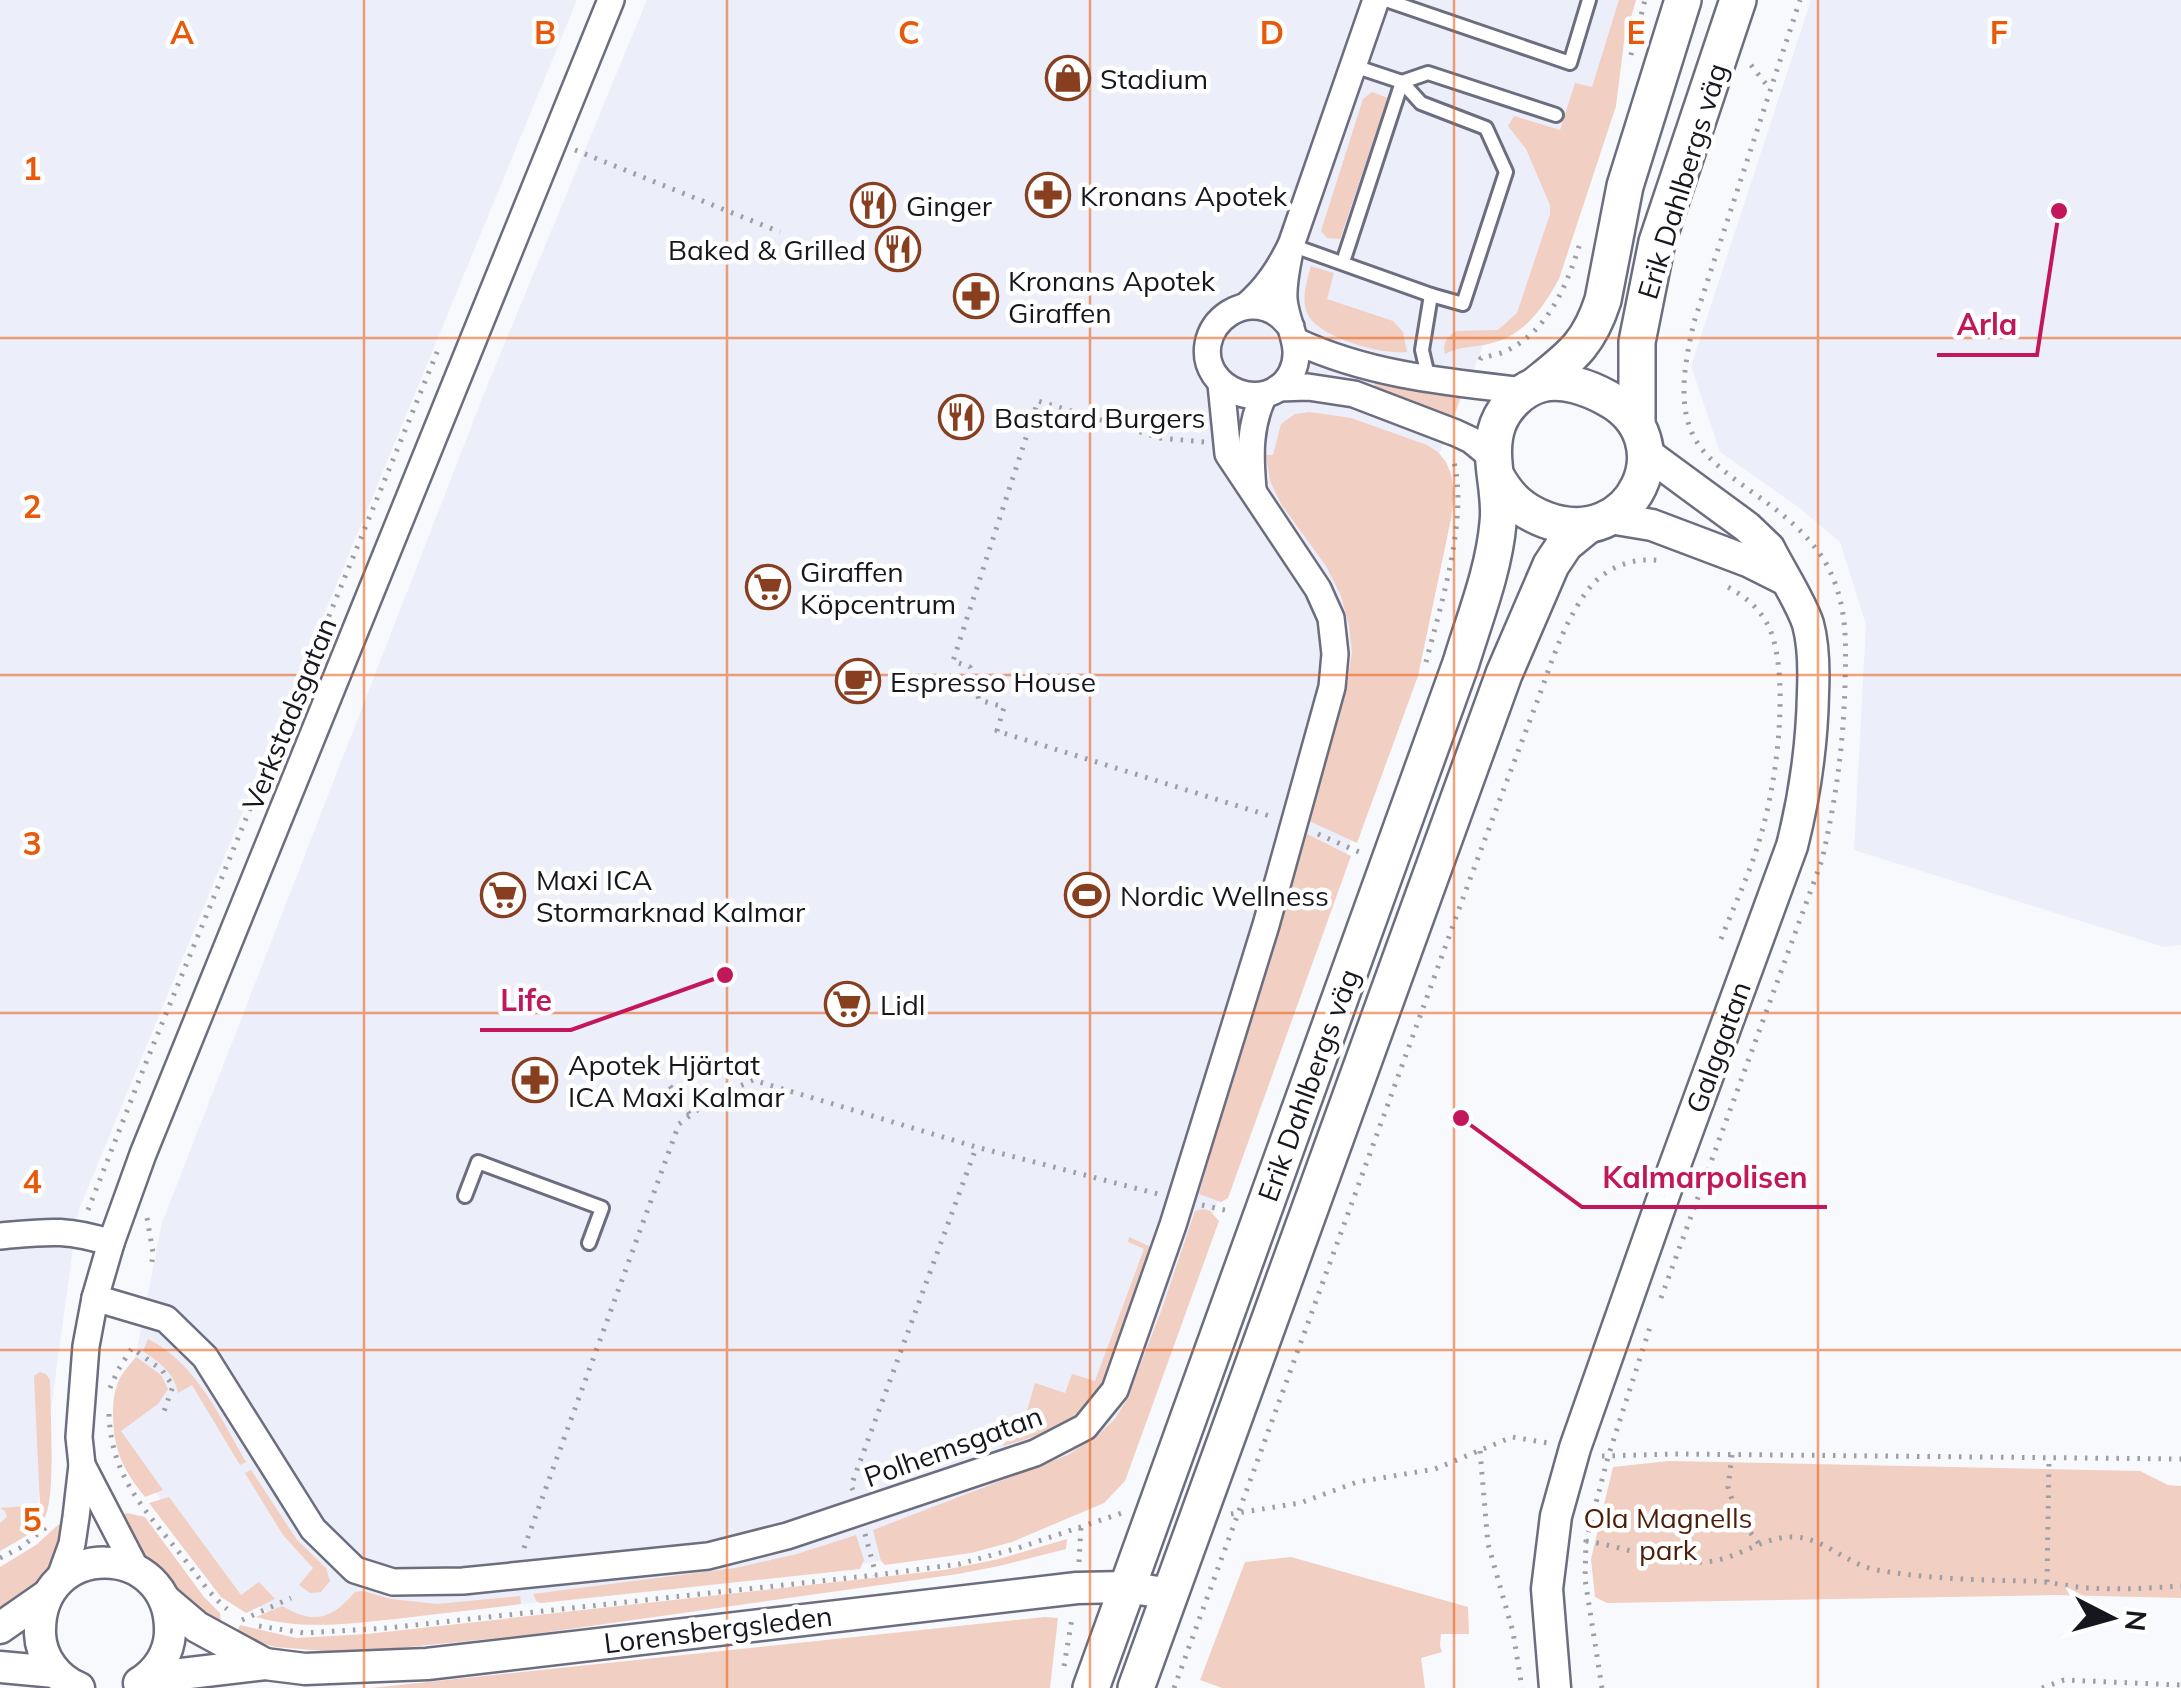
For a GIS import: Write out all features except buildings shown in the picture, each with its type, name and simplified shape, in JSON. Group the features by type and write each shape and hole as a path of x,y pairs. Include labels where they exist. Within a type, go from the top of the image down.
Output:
{"main road":[{"name":"Erik Dahlbergs väg","path":"1077,1679 1127,1587 1461,663 1492,560 1499,519 1494,438 1500,420 1511,404 1573,355 1598,317 1625,186 1683,0"},
{"name":"Erik Dahlbergs väg","path":"1136,1688 1504,674 1552,564 1566,544 1622,508 1640,484 1645,468 1637,342 1657,242 1738,0"},
{"path":"1531,388 1559,382 1590,390 1629,412 1642,438"},
{"path":"1494,466 1510,498 1528,511 1574,527 1598,522"}],"street":[{"name":"Verkstadsgatan","path":"52,1588 72,1544 82,1465 79,1437 86,1346 110,1243 611,0"},
{"path":"1271,392 1289,378 1296,360 1284,300 1292,245 1376,0"},
{"path":"1292,245 1270,283 1246,306 1228,313 1213,328 1207,347 1210,367 1221,384 1238,394 1308,387 1354,394 1456,433 1478,445 1494,466"},
{"path":"1246,306 1267,308 1280,316 1293,334 1336,358 1429,380 1531,388"},
{"name":"Polhemsgatan","path":"95,1298 166,1318 205,1357 313,1529 355,1570 393,1582 463,1581 708,1556 787,1536 1035,1452 1084,1427 1115,1390 1181,1200 1266,925 1332,687 1335,654 1331,618 1318,588 1228,454 1221,384"},
{"name":"Polhemsgatan","path":"1253,488 1250,446 1254,415 1271,392"},
{"name":"Galggatan","path":"1555,1688 1547,1588 1556,1516 1575,1448 1665,1192 1792,846 1804,800 1813,708 1812,641 1801,607 1769,548 1642,438"},
{"path":"1598,522 1652,525 1784,579"},
{"path":"0,1236 56,1231 82,1233 110,1243"},
{"name":"Verkstadsgatan","path":"82,1465 136,1570"},
{"path":"0,1628 76,1568 96,1562 117,1562 136,1570"},
{"name":"Lorensbergsleden","path":"136,1570 197,1627 264,1664"},
{"name":"Lorensbergsleden","path":"140,1683 264,1664 305,1669 427,1664 1058,1590 1127,1587 1170,1594"},
{"path":"52,1588 40,1616 40,1646 67,1680"},
{"name":"Lorensbergsleden","path":"140,1683 162,1661 169,1646 170,1619 164,1599"},
{"path":"0,1667 67,1680"}],"lane":[{"path":"1386,0 1419,5 1570,63 1589,0"},
{"path":"1292,245 1463,304 1506,172 1486,128 1421,103 1402,82 1354,66"},
{"path":"1402,82 1428,73 1556,115"},
{"path":"1343,262 1402,82"},
{"path":"1429,380 1422,350 1430,295"},
{"path":"465,1196 478,1162 514,1175 602,1208 589,1242"}],"path":[{"path":"1631,56 1645,0"},
{"path":"1720,467 1700,448 1688,426 1685,366 1694,322 1800,0"},
{"path":"1750,65 1770,88"},
{"path":"573,149 780,232"},
{"path":"1481,358 1504,352 1542,326 1572,270 1583,232"},
{"path":"1038,402 953,660 970,666 979,700 1004,707 997,731 1294,824 1359,852"},
{"path":"1424,668 1459,513 1459,482 1453,456"},
{"path":"1174,1688 1564,632 1598,578 1634,561 1670,563"},
{"path":"1719,583 1744,597 1765,620 1774,644 1778,694 1774,773 1767,814 1721,939"},
{"path":"526,1574 524,1546 679,1124 712,1098 754,1080 976,1147 1228,1210"},
{"path":"670,1086 690,1116"},
{"path":"876,1575 852,1486 976,1147"},
{"path":"136,1500 110,1440 109,1414 110,1385 132,1348 162,1370 173,1386 163,1414"},
{"path":"1238,1514 1300,1503 1358,1482 1435,1469 1512,1438 1608,1457 1677,1454 2181,1460"},
{"path":"1480,1451 1488,1544 1513,1632 1522,1688"},
{"path":"1732,1455 1728,1487 1737,1515 1760,1545"},
{"path":"1602,1688 1585,1579 1586,1541 1608,1457"},
{"path":"2047,1582 2049,1459"},
{"path":"0,1558 39,1535 55,1519"},
{"path":"1586,1541 1690,1563 1716,1561 1794,1536 1820,1543 1870,1569 1942,1580 2047,1582 2102,1588 2181,1586"},
{"path":"242,1620 291,1598"},
{"path":"1070,1628 1077,1679"},
{"path":"2042,1688 2064,1680 2181,1684"}],"shaded area":[{"path":"0,0 577,0 78,1212 36,1518 0,1526"},
{"path":"647,0 1626,0 1522,320 1487,336 1434,467 1362,812 1130,1438 902,1557 495,1607 280,1619 220,1584 119,1440 162,1223 487,386"},
{"path":"1811,0 2181,0 2181,945 2164,947 1854,850 1866,625 1840,542 1720,452 1691,366"}],"green space":[{"path":"1619,0 1636,0 1624,42 1616,106 1559,279 1538,312 1510,336 1445,354 1446,341 1456,331 1498,330 1517,313 1550,205 1526,149 1508,126 1514,116 1560,130 1575,83 1592,87"},
{"path":"1372,92 1388,98 1340,239 1327,238 1321,231 1363,99"},
{"path":"1311,266 1334,273 1327,299 1393,321 1403,332 1407,352 1382,351 1352,343 1313,322 1305,301"},
{"path":"1375,383 1461,395 1454,416 1374,388"},
{"path":"1295,414 1351,418 1427,445 1446,462 1454,494 1418,676 1357,843 1307,820 1347,683 1352,652 1341,596 1326,566 1281,504 1270,481 1266,455 1273,455 1281,424"},
{"path":"1303,832 1351,856 1228,1198 1221,1202 1199,1194"},
{"path":"1204,1209 1219,1221 1125,1481 1104,1503 1012,1542 971,1553 885,1565 873,1530 1068,1455 1115,1419 1126,1401 1162,1309 1195,1211"},
{"path":"1129,1237 1149,1246 1149,1257 1101,1390 1055,1430 1004,1446 998,1439 1000,1430 1020,1435 1035,1383 1065,1393 1072,1374 1095,1381 1144,1249 1128,1242"},
{"path":"148,1339 165,1349 193,1377 246,1462 240,1465 192,1385 178,1393 170,1374 143,1351"},
{"path":"136,1357 161,1375 168,1389 158,1404 121,1431 163,1490 145,1497 121,1460 114,1429 117,1386"},
{"path":"40,1372 50,1380 48,1506 36,1528 0,1551 0,1523 7,1517 0,1508 40,1505 34,1376"},
{"name":"Ola Magnells park","path":"1669,1461 2140,1471 2168,1485 2181,1486 2181,1598 2056,1595 1607,1603 1595,1597 1591,1559 1613,1467"},
{"path":"251,1470 297,1540 326,1568 330,1581 321,1592 310,1593 299,1585 313,1568 283,1535 245,1473"},
{"path":"169,1497 241,1595 259,1582 275,1599 246,1613 221,1597 149,1503"},
{"path":"127,1513 145,1517 220,1613 221,1623 188,1606 164,1570 134,1546 118,1517"},
{"path":"65,1524 55,1555 42,1577 0,1618 0,1567 36,1545 58,1525"},
{"path":"856,1535 864,1560 860,1569 541,1603 533,1594 735,1568"},
{"path":"1067,1539 1066,1549 958,1574 527,1635 350,1653 275,1647 235,1635 240,1625 296,1638 367,1634 944,1570"},
{"path":"1291,1557 1468,1607 1469,1634 1441,1634 1442,1652 1421,1658 1425,1688 1222,1688 1200,1680 1245,1562"},
{"path":"355,1592 391,1599 437,1604 520,1596 521,1604 330,1625 256,1617 282,1606 304,1616 322,1616"},
{"path":"1058,1618 1050,1688 371,1688"}],"place":[{"name":"Stadium","path":"1068,78"},
{"name":"Kronans Apotek","path":"1048,195"},
{"name":"Ginger","path":"873,205"},
{"name":"Arla","path":"2059,211"},
{"name":"Baked & Grilled","path":"898,249"},
{"name":"Kronans Apotek Giraffen","path":"976,296"},
{"name":"Bastard Burgers","path":"961,417"},
{"name":"Giraffen Köpcentrum","path":"768,587"},
{"name":"Espresso House","path":"858,681"},
{"name":"Maxi ICA Stormarknad Kalmar","path":"503,895"},
{"name":"Nordic Wellness","path":"1087,895"},
{"name":"Life","path":"725,975"},
{"name":"Lidl","path":"847,1004"},
{"name":"Apotek Hjärtat ICA Maxi Kalmar","path":"535,1080"},
{"name":"Kalmarpolisen","path":"1461,1118"}]}
